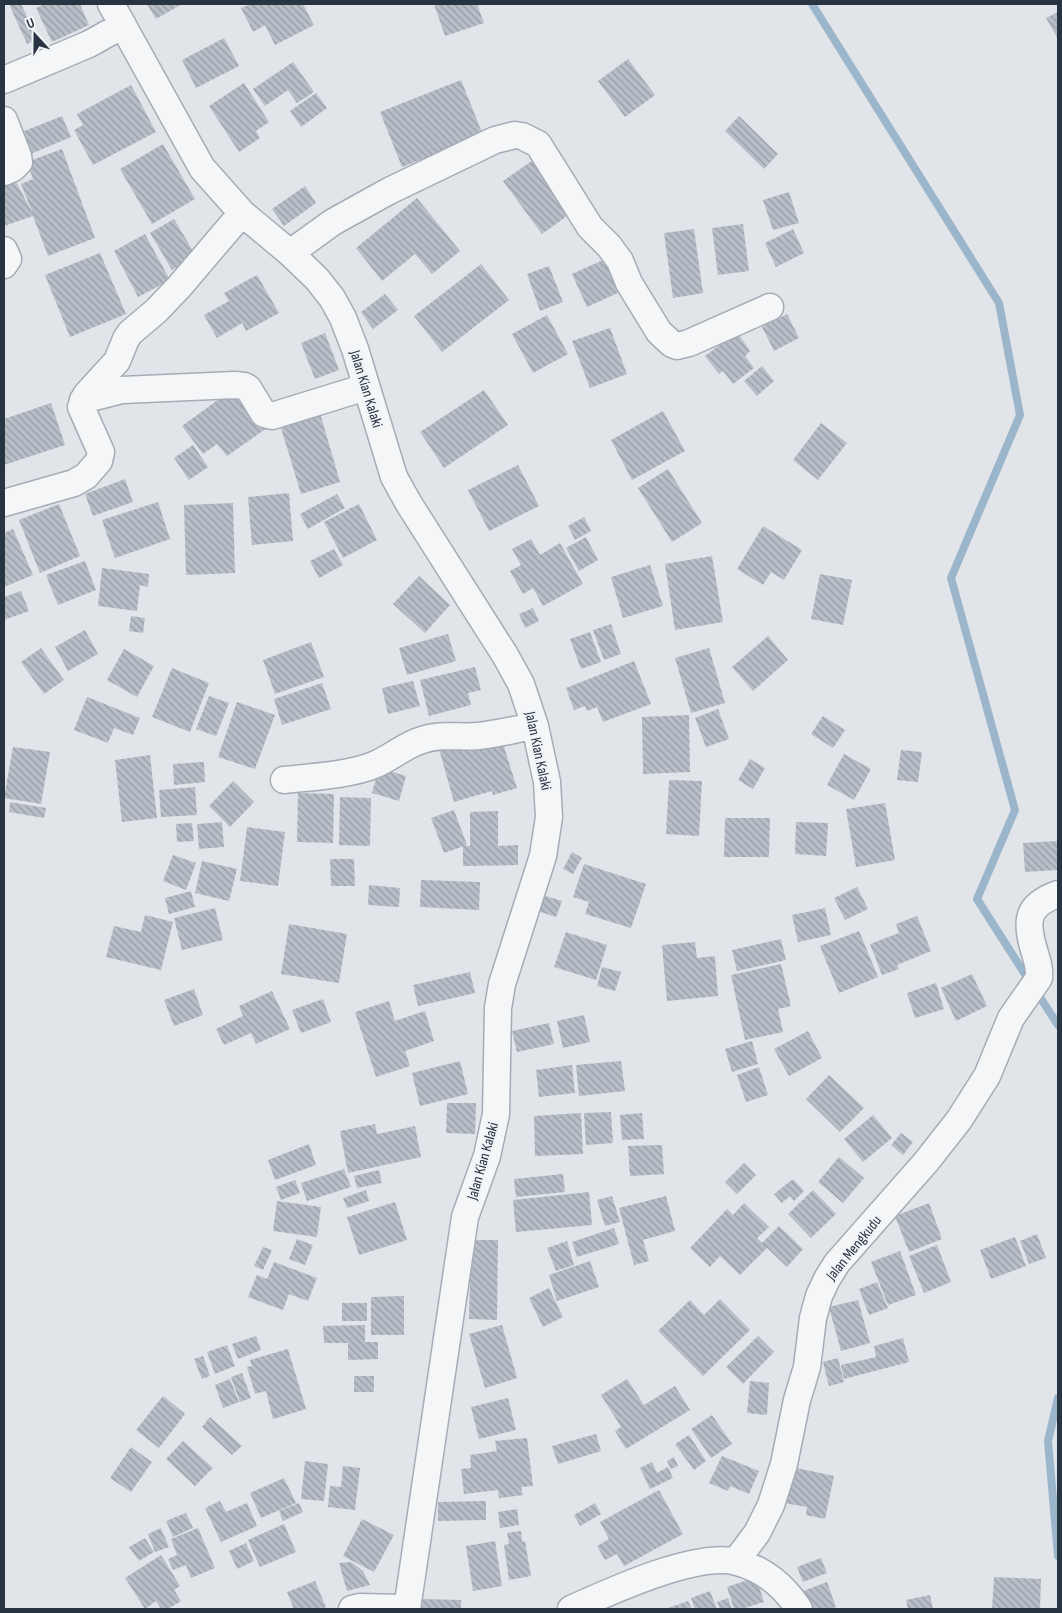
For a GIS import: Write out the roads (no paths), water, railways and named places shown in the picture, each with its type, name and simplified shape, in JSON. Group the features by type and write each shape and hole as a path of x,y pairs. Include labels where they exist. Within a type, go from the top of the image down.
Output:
{"street":[{"path":"4,80 89,44 117,14"},
{"name":"Jalan Kian Kalaki","path":"117,14 202,168 242,213 290,253 317,279 332,298 343,318 355,349 394,477 521,684 535,726 547,782 549,817 543,856 501,992 498,1008 496,1114 487,1156 465,1217 407,1609"},
{"path":"4,120 19,162 13,168 4,172"},
{"path":"290,253 333,222 389,191 495,140 515,135 522,136 538,144 590,227 609,246 620,261 629,283 659,332 672,344 677,346 689,343 770,307"},
{"path":"4,503 74,483 86,476 99,462 100,452 81,407 83,400 117,361 130,333 156,311 179,287 242,213"},
{"path":"4,250 8,260 4,265"},
{"path":"83,400 122,390 235,385 248,388 264,414 272,416 366,387"},
{"path":"291,775 357,762 443,733 496,726 535,726"},
{"name":"Jalan Mengkudu","path":"736,1561 757,1533 771,1506 784,1464 797,1400 807,1367 813,1318 827,1279 837,1263 926,1162 959,1120 987,1076 1011,1018 1039,978 1040,970 1032,946 1029,925 1030,913 1038,904 1058,894"},
{"path":"571,1609 606,1593 675,1568 709,1561 736,1561 767,1574 792,1599 799,1609"},
{"path":"352,1609 359,1607 407,1609"}],"waterway":[{"path":"812,4 999,303 1020,415 951,578 1015,810 977,899 1030,982"},
{"path":"1036,991 1058,1025"},
{"path":"1058,1398 1048,1441 1058,1556"}]}
